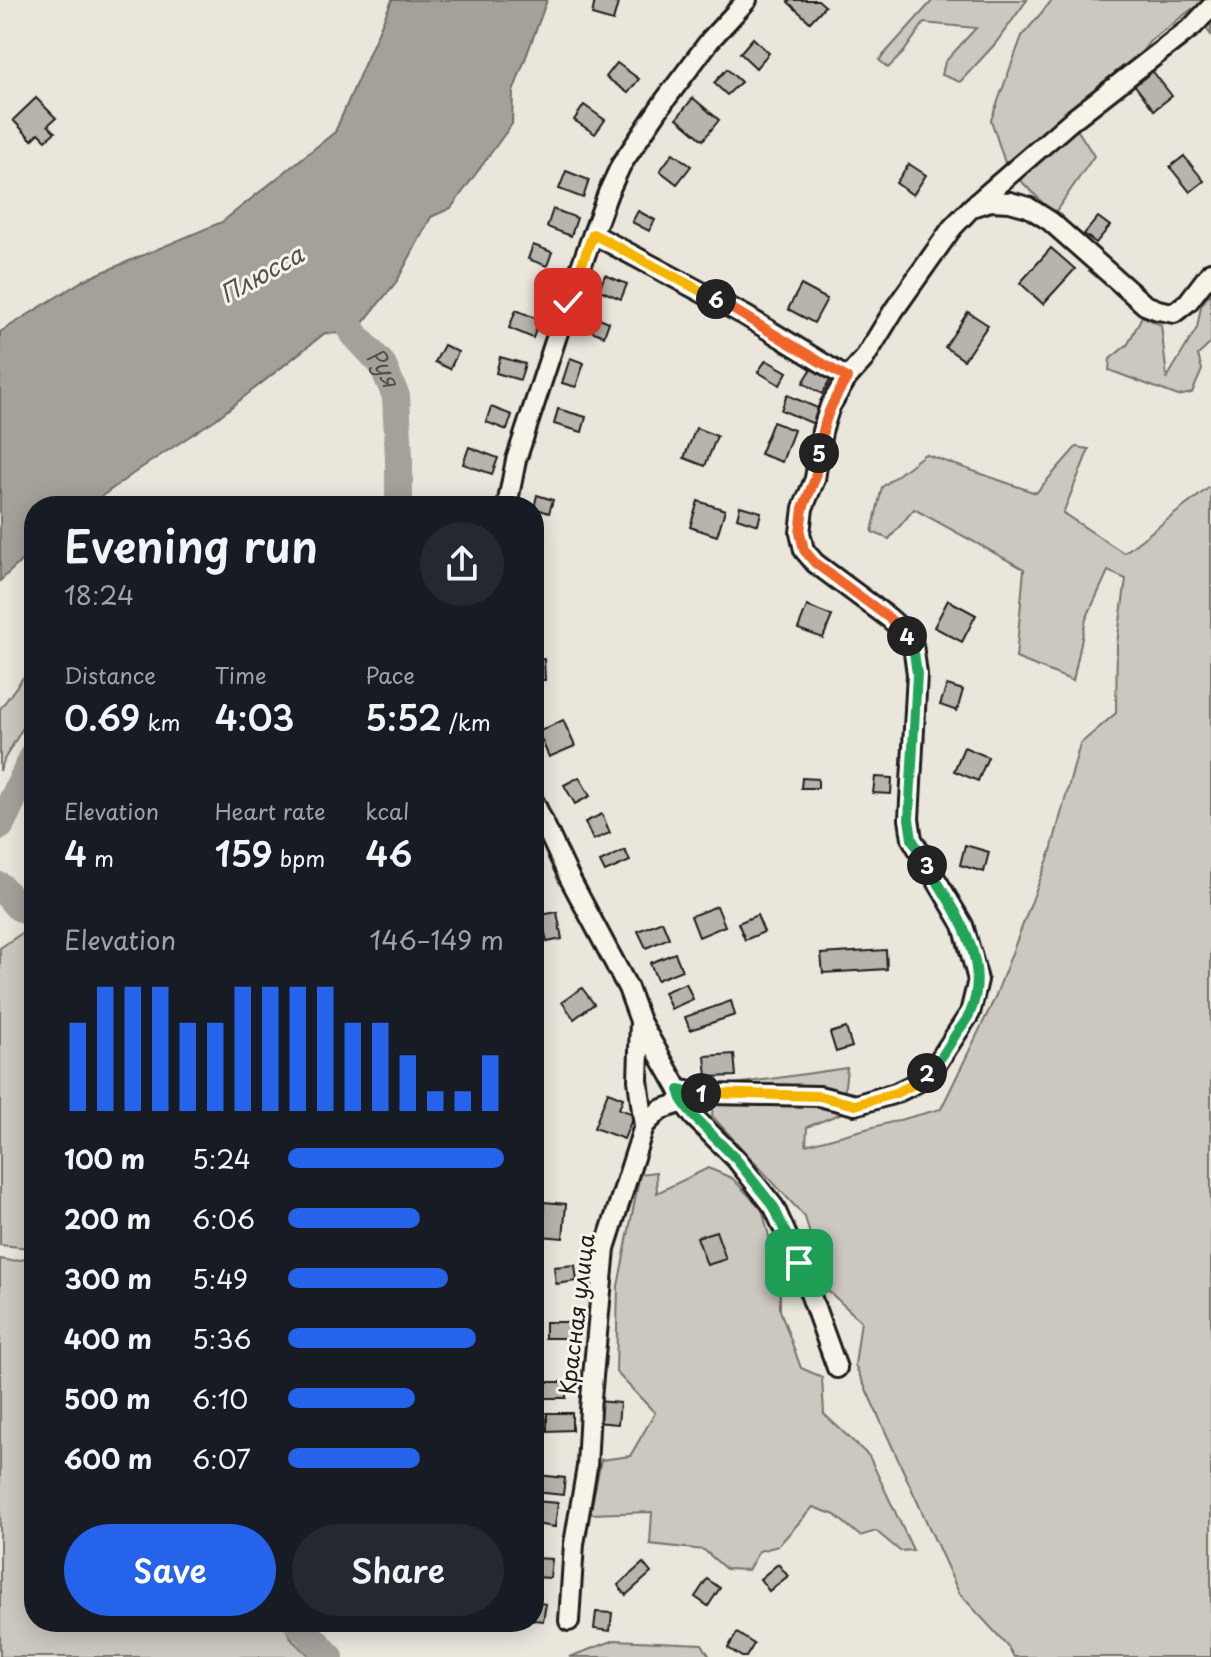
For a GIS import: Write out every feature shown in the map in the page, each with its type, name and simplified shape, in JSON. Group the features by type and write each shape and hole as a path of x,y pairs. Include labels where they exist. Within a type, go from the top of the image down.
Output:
{"street":[{"path":"509,496 516,460 568,302 621,165 702,51 747,0"},
{"path":"644,1126 681,1096 819,1096 855,1105 896,1093 918,1082 936,1065 970,1013 978,980 963,925 912,839 909,819 917,674 913,645 905,632 889,618 815,563 804,550 800,533 803,508 815,479 822,431 830,406 952,228 1071,121 1193,26 1211,7"},
{"path":"972,207 991,201 1028,207 1050,221 1145,305 1158,310 1174,313 1188,302 1211,272"},
{"path":"593,234 732,308 847,378"},
{"name":"Красная улица","path":"544,823 628,988 640,1021 638,1080 644,1126 605,1248 587,1467 574,1544 569,1621"},
{"path":"640,1021 694,1117 736,1159 774,1207 799,1263 837,1368"}],"shaded area":[{"path":"933,0 1027,0 995,44 960,82 942,75 945,62 976,28 924,23 888,68 879,60"},
{"path":"1052,0 1211,0 1211,35 1192,9 1150,41 1132,65 1068,115 1094,156 1054,214 1006,166 991,120 1022,36"},
{"path":"1211,292 1211,343 1198,355 1202,370 1192,393 1178,396 1109,370 1110,359 1128,344 1142,316 1161,325 1167,378 1197,328 1201,306"},
{"path":"1076,447 1089,449 1063,513 1124,553 1211,486 1211,1657 1014,1657 1007,1645 959,1593 855,1365 861,1321 825,1288 805,1217 712,1116 713,1102 735,1084 847,1068 842,1113 807,1127 806,1145 941,1109 994,1000 1051,851 1080,744 1116,713 1117,643 1126,579 1108,571 1086,619 1073,681 1016,658 1024,569 914,509 889,539 872,532 882,487 925,454 1036,493"},
{"path":"24,677 24,726 0,771 0,709"},
{"path":"24,932 24,1247 0,1245 0,948"},
{"path":"708,1168 732,1178 762,1209 780,1280 780,1310 801,1368 822,1377 824,1414 869,1456 913,1550 900,1551 876,1531 860,1536 835,1515 813,1507 778,1546 759,1551 748,1570 726,1569 704,1550 650,1544 652,1512 590,1514 601,1460 630,1456 655,1413 616,1372 618,1286 640,1174 656,1172 657,1193"},
{"path":"0,1259 24,1259 24,1632 288,1632 311,1657 0,1657"},
{"path":"615,1640 702,1644 710,1657 569,1657"}],"water":[{"name":"Плюсса","path":"392,0 547,0 513,92 512,124 451,208 431,217 397,281 354,334 325,333 216,419 102,496 24,496 24,558 0,581 0,332 84,280 222,222 335,132"}],"building":[{"path":"595,0 618,3 613,21 592,15"},
{"path":"818,0 825,6 810,22 788,2"},
{"path":"753,38 769,53 756,68 740,53"},
{"path":"617,63 639,79 628,93 606,77"},
{"path":"727,69 741,82 727,95 714,83"},
{"path":"1151,69 1172,96 1154,110 1133,83"},
{"path":"36,98 56,118 48,125 55,132 46,140 39,133 32,140 13,120"},
{"path":"693,98 719,120 703,140 677,118"},
{"path":"584,105 605,120 595,134 574,120"},
{"path":"673,153 691,166 677,184 660,171"},
{"path":"1184,156 1204,181 1190,192 1170,167"},
{"path":"909,164 926,175 913,195 896,183"},
{"path":"566,171 589,180 583,198 559,189"},
{"path":"553,209 577,218 571,236 547,227"},
{"path":"638,211 655,220 649,231 632,222"},
{"path":"1098,217 1110,226 1096,243 1084,234"},
{"path":"533,245 552,252 547,266 528,259"},
{"path":"1051,248 1075,269 1043,304 1020,283"},
{"path":"605,275 627,284 621,299 599,290"},
{"path":"801,285 827,299 814,323 788,309"},
{"path":"516,310 540,320 533,338 509,328"},
{"path":"968,312 988,325 964,360 945,347"},
{"path":"590,314 609,322 604,336 584,328"},
{"path":"444,345 458,352 450,369 435,362"},
{"path":"500,357 525,364 520,380 496,373"},
{"path":"570,358 584,363 576,387 562,383"},
{"path":"766,360 787,372 780,385 758,372"},
{"path":"812,368 831,379 822,394 803,383"},
{"path":"787,395 820,409 814,424 781,410"},
{"path":"491,407 512,415 507,430 486,422"},
{"path":"558,409 586,417 582,432 554,424"},
{"path":"773,422 794,430 782,462 760,454"},
{"path":"696,428 717,436 705,466 684,458"},
{"path":"469,447 498,458 492,474 463,464"},
{"path":"544,497 553,500 549,513 544,511"},
{"path":"698,501 725,510 717,536 690,527"},
{"path":"740,506 761,512 758,525 737,518"},
{"path":"948,600 976,615 962,642 934,627"},
{"path":"807,606 832,616 823,638 798,629"},
{"path":"947,685 963,690 957,711 940,705"},
{"path":"563,720 575,746 549,757 544,746 544,729"},
{"path":"964,747 988,757 978,781 954,771"},
{"path":"579,777 590,796 575,804 564,785"},
{"path":"875,777 892,778 891,794 873,793"},
{"path":"802,778 818,779 818,788 801,788"},
{"path":"602,814 610,833 593,840 585,822"},
{"path":"965,845 989,852 984,872 960,865"},
{"path":"625,850 630,861 605,872 600,862"},
{"path":"717,906 725,926 699,937 691,916"},
{"path":"557,912 562,939 547,942 544,914"},
{"path":"757,915 764,932 745,940 738,923"},
{"path":"662,921 669,938 646,948 638,931"},
{"path":"886,950 887,969 823,973 821,954"},
{"path":"675,953 682,970 657,980 650,963"},
{"path":"686,983 693,999 671,1009 664,992"},
{"path":"582,988 594,1004 574,1019 562,1002"},
{"path":"731,1001 735,1015 690,1030 685,1017"},
{"path":"846,1028 852,1047 836,1052 830,1033"},
{"path":"734,1054 736,1076 707,1077 705,1056"},
{"path":"608,1092 623,1098 619,1109 634,1114 624,1139 594,1128"},
{"path":"544,1202 566,1204 563,1238 544,1236"},
{"path":"716,1231 726,1259 707,1265 697,1237"},
{"path":"575,1265 577,1281 556,1284 554,1267"},
{"path":"545,1322 569,1322 569,1338 545,1338"},
{"path":"544,1382 566,1382 566,1398 544,1398"},
{"path":"596,1401 620,1403 618,1424 595,1422"},
{"path":"547,1413 572,1413 572,1430 547,1431"},
{"path":"544,1476 565,1478 563,1495 544,1493"},
{"path":"544,1502 558,1503 555,1527 544,1525"},
{"path":"544,1559 552,1559 550,1578 544,1578"},
{"path":"643,1563 651,1573 626,1595 618,1585"},
{"path":"778,1564 788,1576 769,1591 760,1579"},
{"path":"707,1579 720,1588 708,1606 695,1597"},
{"path":"596,1612 612,1613 610,1631 594,1629"},
{"path":"737,1633 754,1644 746,1657 728,1648"}],"waterway":[{"name":"Руя","path":"337,301 354,334 382,364 396,396 399,496"},
{"name":"Руя","path":"0,826 24,776"},
{"name":"Руя","path":"0,886 24,910"},
{"name":"Руя","path":"306,1632 330,1657"}],"route":[{"path":"568,302 593,234 746,316 847,378 830,406 822,431 815,479 803,508 800,533 804,550 815,563 889,618 905,632 913,645 917,674 909,819 912,839 963,925 978,980 970,1013 936,1065 918,1082 896,1093 855,1105 819,1096 711,1094 679,1090 694,1117 736,1159 774,1207 799,1263"}]}
